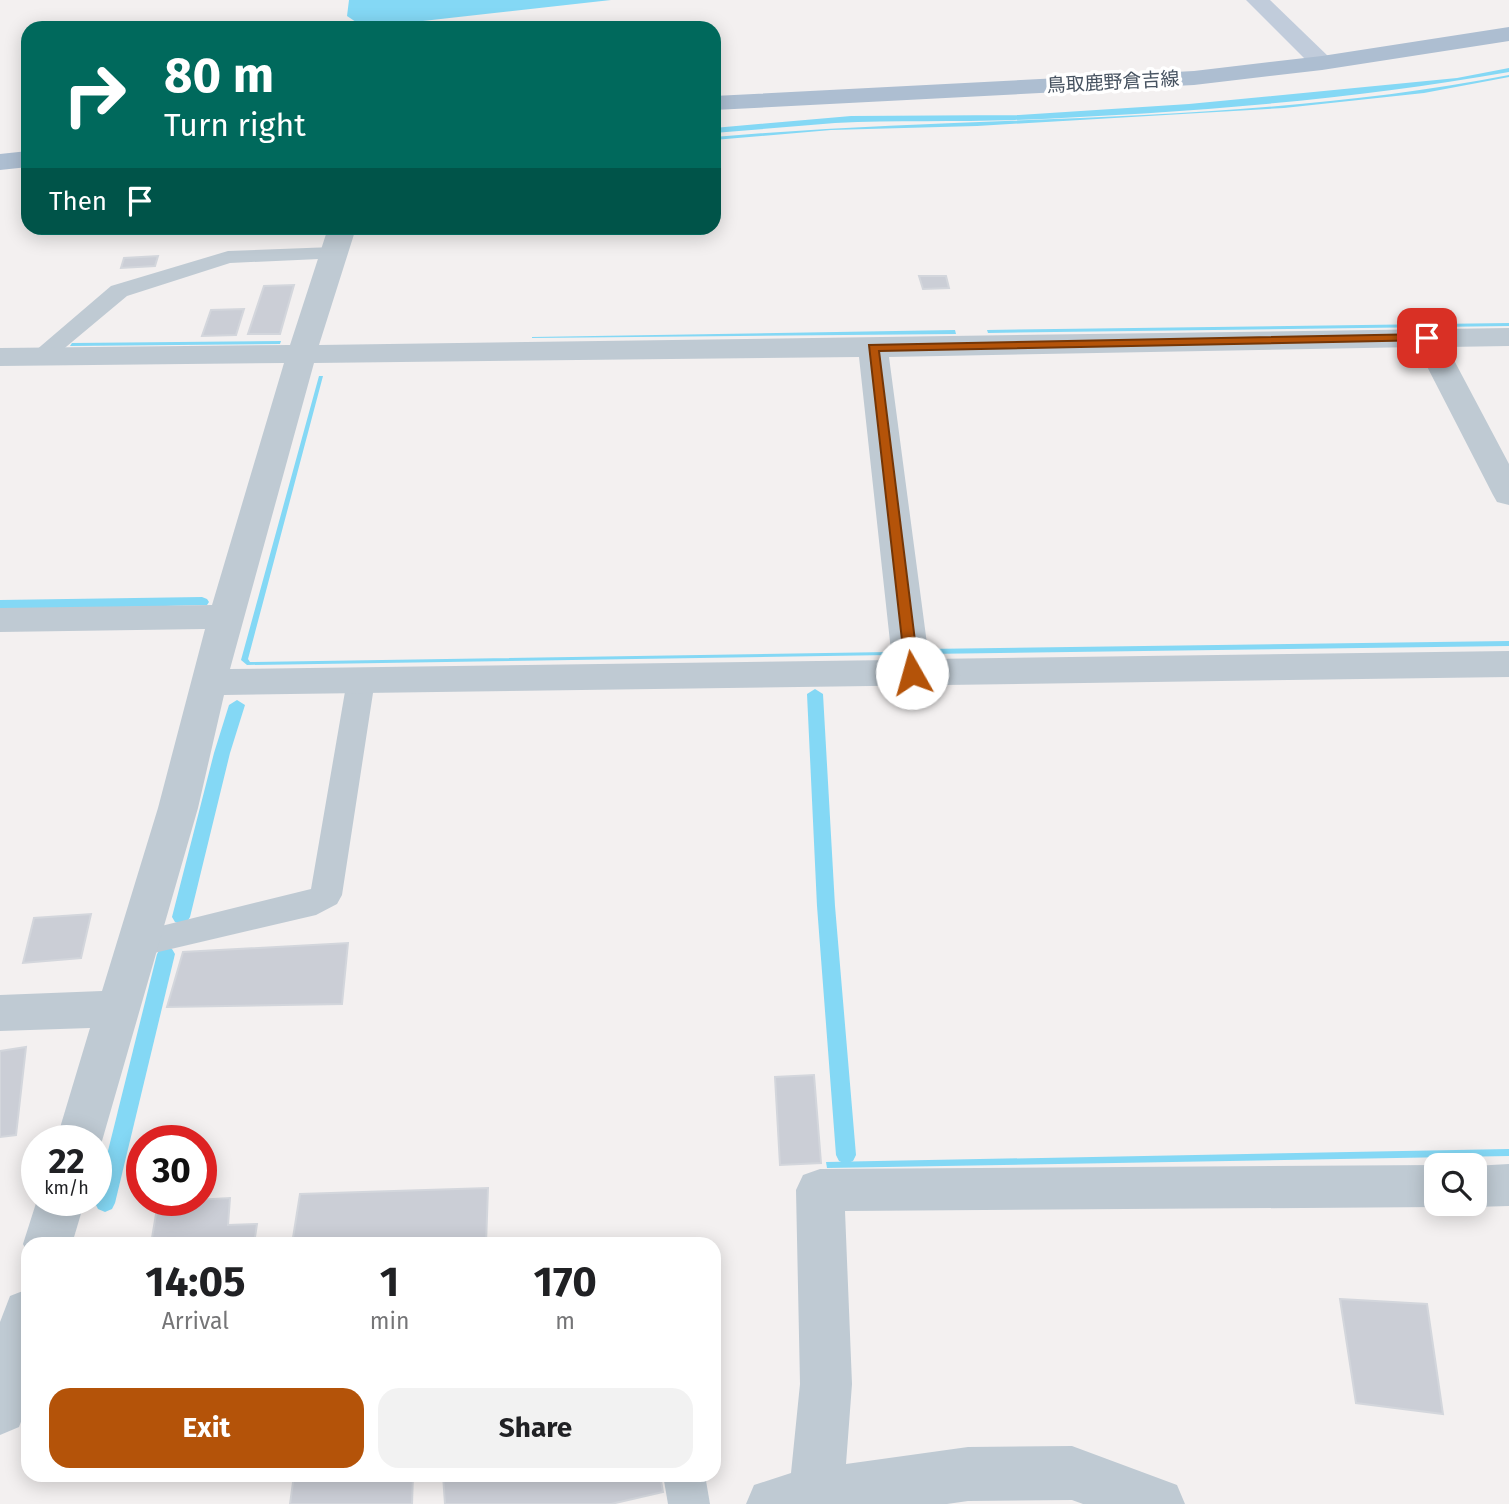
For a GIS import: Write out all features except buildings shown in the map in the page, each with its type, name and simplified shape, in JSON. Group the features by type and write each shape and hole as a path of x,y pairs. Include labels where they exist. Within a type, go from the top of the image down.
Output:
{"main road":[{"name":"鳥取鹿野倉吉線","path":"721,103 1194,78 1322,63 1509,34"},
{"path":"0,162 21,160"}],"street":[{"path":"1257,0 1322,63"},
{"path":"84,1125 178,808 208,682 302,352 338,240"},
{"path":"0,357 873,348 1509,337"},
{"path":"1427,338 1509,495"},
{"path":"873,348 912,673"},
{"path":"0,620 227,617"},
{"path":"208,682 1509,664"},
{"path":"0,1013 118,1009"},
{"path":"1487,1186 1509,1185"},
{"path":"1158,1504 1072,1473 990,1489 968,1474 794,1500 826,1384 820,1190 1424,1186"},
{"path":"50,1237 56,1216"},
{"path":"0,1409 21,1350"}],"lane":[{"path":"40,357 119,291 228,257 338,240"},
{"path":"137,944 316,902 326,895 361,680"},
{"path":"685,1482 689,1504"}],"water":[{"path":"349,0 611,0 423,21 354,21 347,16"},
{"path":"1509,68 1509,72 1386,91 1201,109 1015,120 835,123 721,132 721,127 851,116 1019,115 1189,104 1457,78"},
{"path":"1509,75 1424,93 1284,108 977,126 831,130 721,139 721,137 813,130 1212,111 1410,91"},
{"path":"1509,323 1509,326 988,333 987,330"},
{"path":"955,330 956,334 532,338 532,337"},
{"path":"281,341 280,344 70,346 72,343"},
{"path":"319,376 323,376 248,659 250,662 889,652 890,655 247,665 241,660"},
{"path":"1509,641 1509,646 925,654 925,649"},
{"path":"1509,1149 1509,1156 1487,1156 1487,1153 1424,1153 1424,1157 827,1168 826,1162"}],"waterway":[{"path":"0,605 202,602"},
{"path":"815,694 826,906 846,1155"},
{"path":"181,917 222,753 237,705"},
{"path":"112,1174 166,954"}],"route":[{"path":"912,673 873,348 1427,338"}]}
